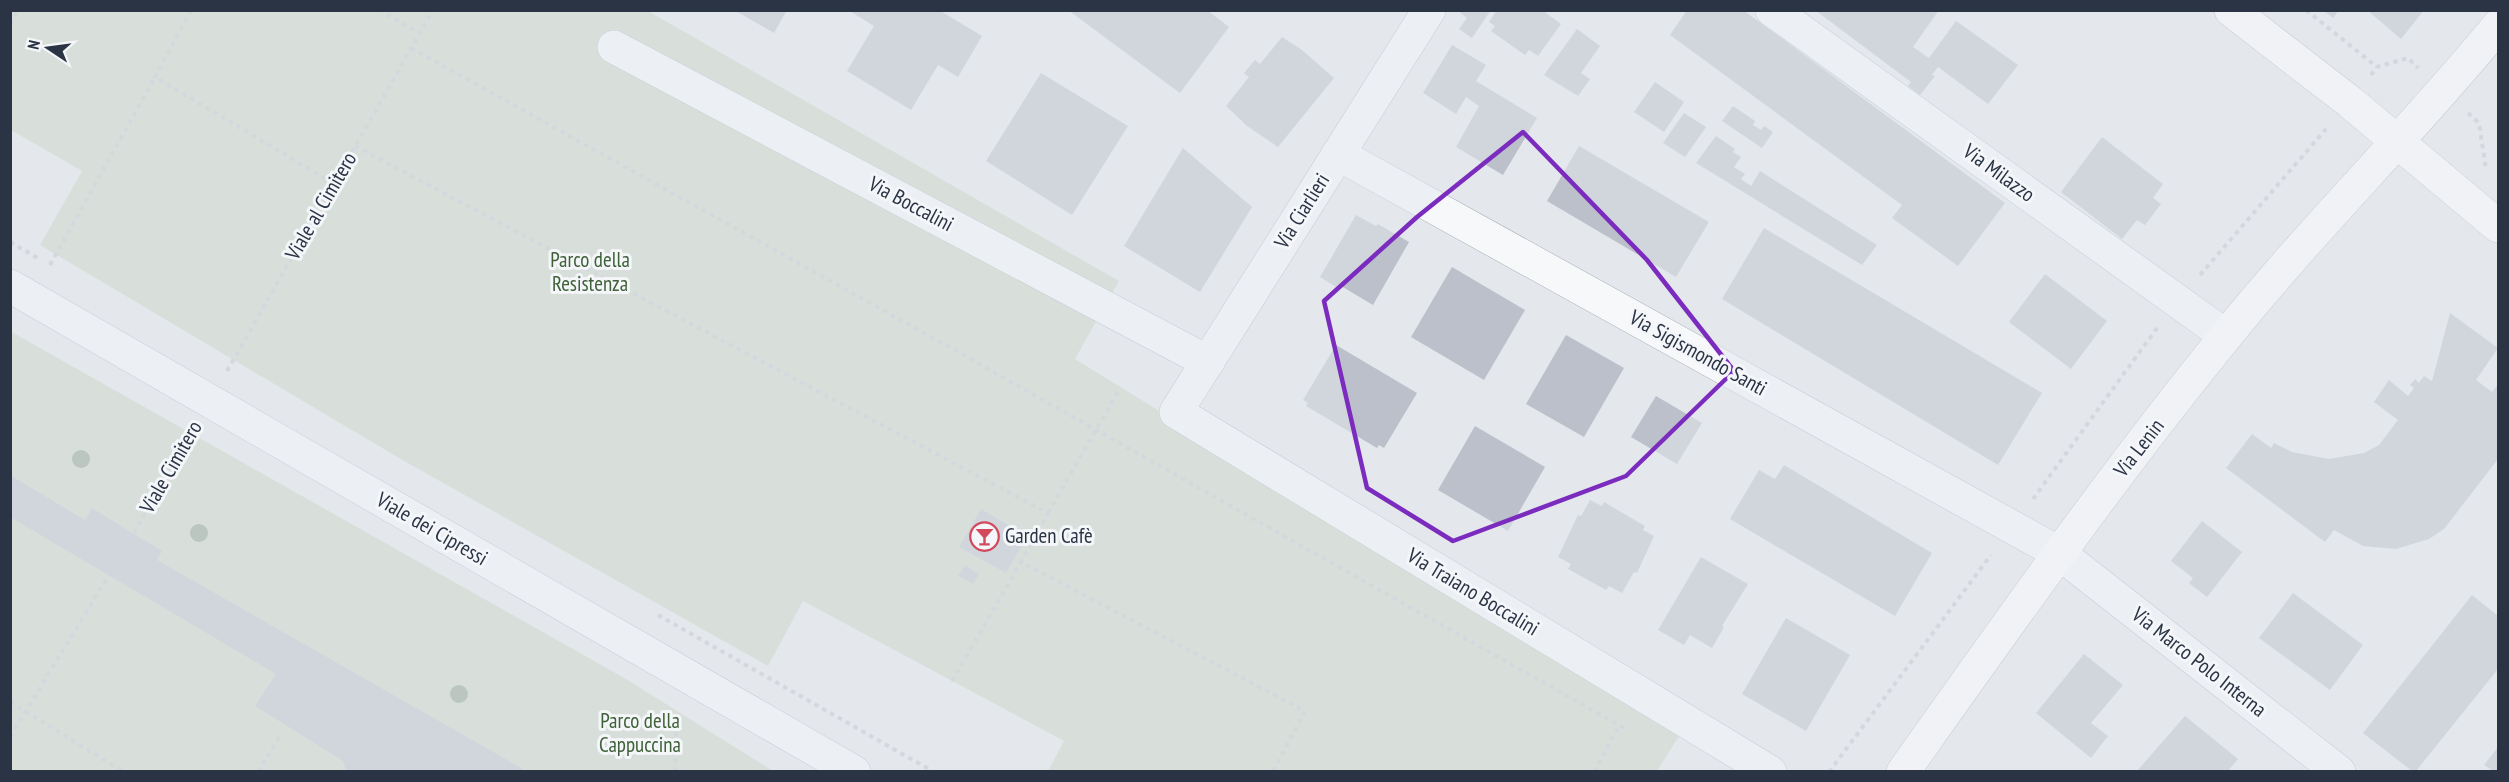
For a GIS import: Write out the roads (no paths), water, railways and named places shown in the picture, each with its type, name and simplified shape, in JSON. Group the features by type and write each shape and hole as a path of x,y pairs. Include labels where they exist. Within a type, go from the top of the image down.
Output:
{"street":[{"name":"Via Ciarlieri","path":"1176,412 1429,10"},
{"name":"Via Milazzo","path":"1772,10 2226,336"},
{"path":"2231,10 2350,102 2499,226"},
{"name":"Via Lenin","path":"1903,771 2059,553 2226,336 2304,242 2499,26"},
{"name":"Via Boccalini","path":"614,47 1208,362"},
{"name":"Via Sigismondo Santi","path":"1338,154 2059,553"},
{"name":"Viale dei Cipressi","path":"10,286 854,771"},
{"name":"Via Traiano Boccalini","path":"1176,412 1770,771"},
{"name":"Via Marco Polo Interna","path":"2059,553 2338,771"}],"place":[{"name":"Garden Cafè","path":"984,536"}],"park label":[{"name":"Parco della Resistenza","path":"590,272"},
{"name":"Parco della Cappuccina","path":"640,733"}]}
